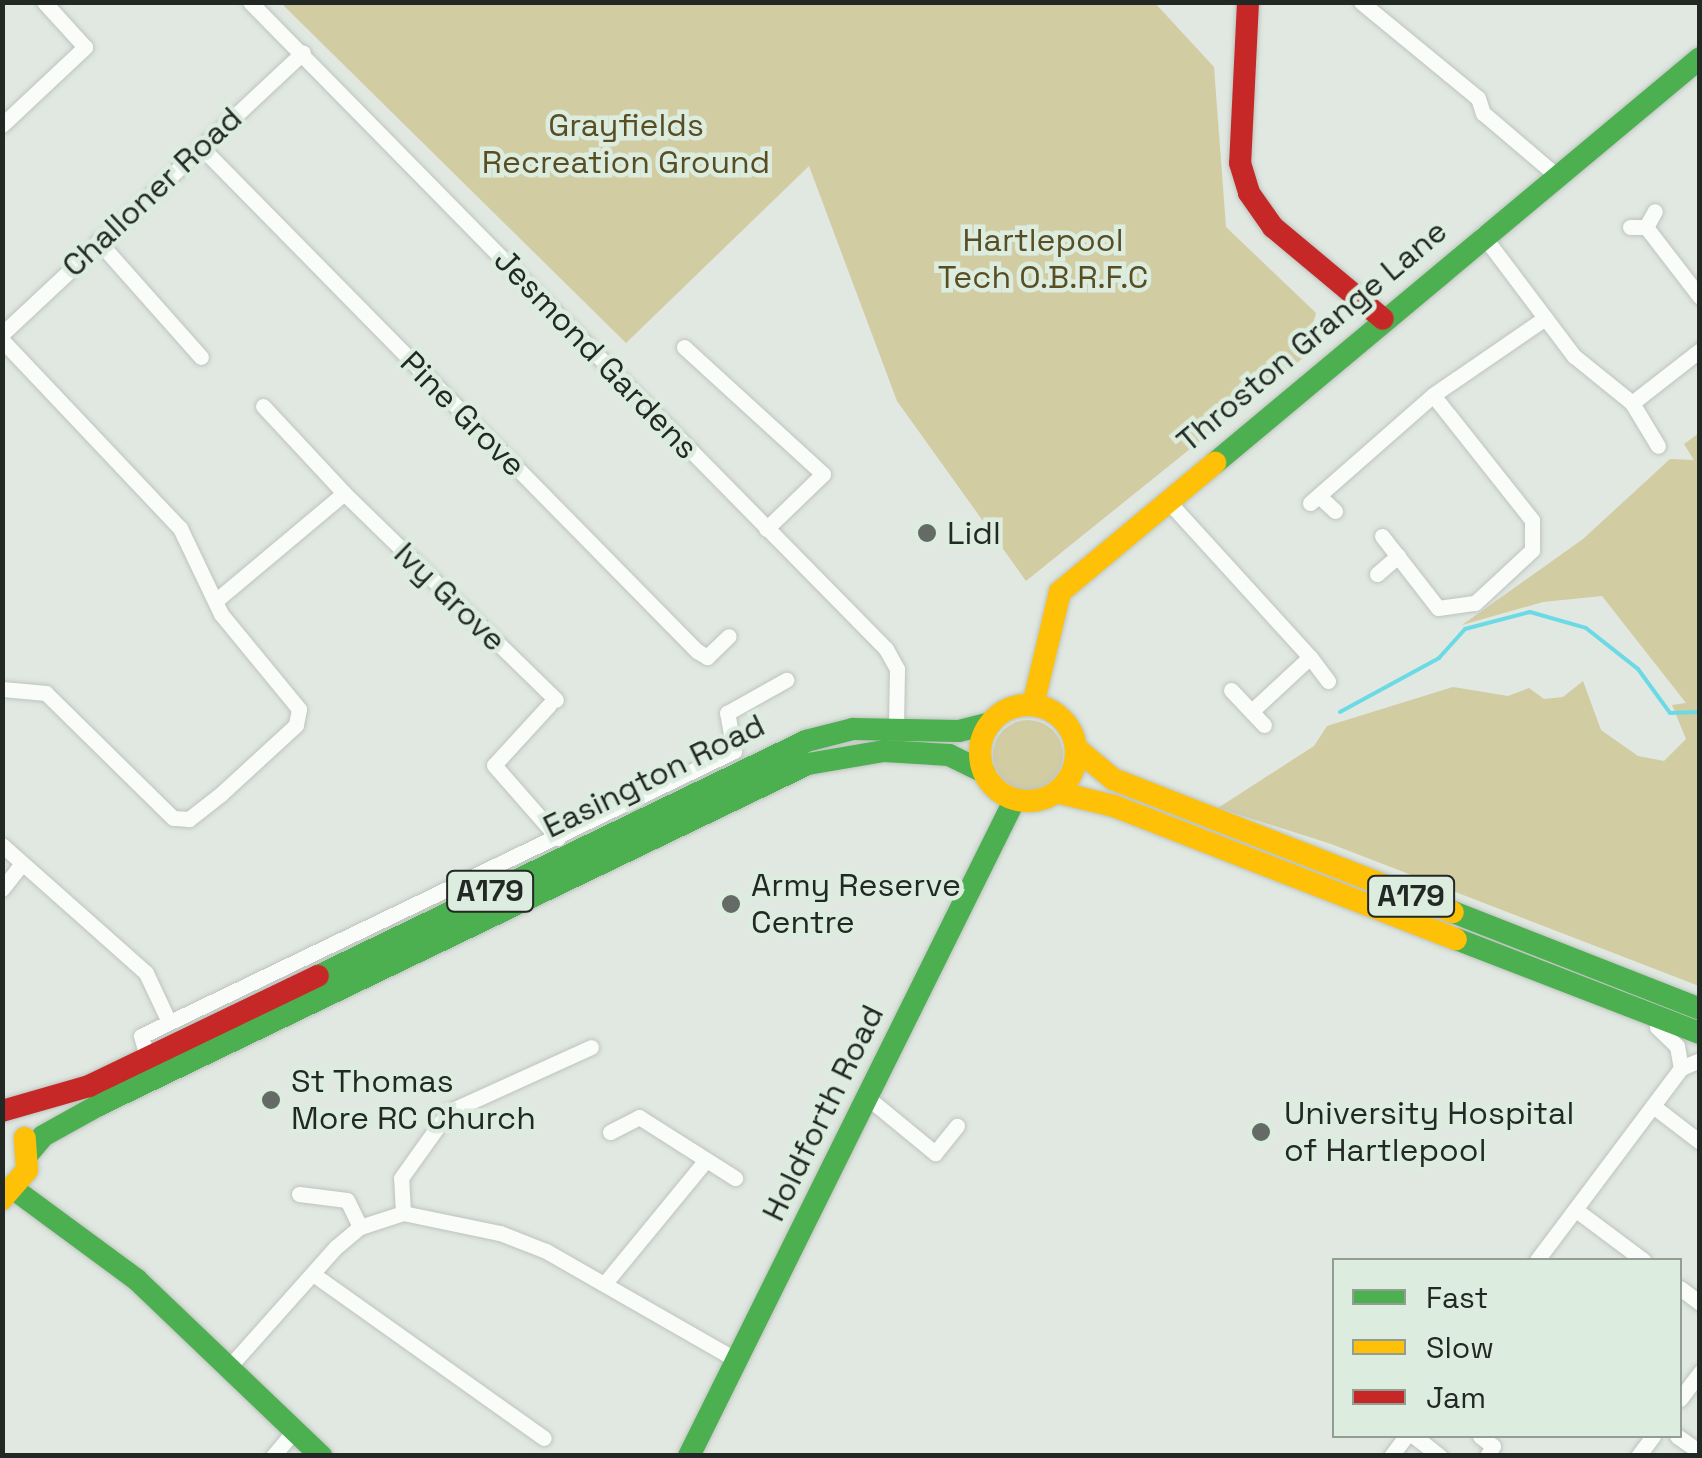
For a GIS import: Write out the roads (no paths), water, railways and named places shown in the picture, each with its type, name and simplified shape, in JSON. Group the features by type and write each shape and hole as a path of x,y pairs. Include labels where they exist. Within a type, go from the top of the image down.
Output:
{"main road":[{"path":"1248,2 1240,162 1249,193 1273,227 1383,319"},
{"name":"Throston Grange Lane","path":"1034,705 1060,592 1482,234 1700,58"},
{"path":"1016,799 1056,792 1068,780 1076,748 1058,715 1034,705"},
{"name":"Easington Road","path":"28,1154 68,1121 152,1068 602,837 735,774 825,734 896,727 960,730 990,724 1013,708 1034,705"},
{"path":"984,772 982,739 990,724"},
{"name":"A179","path":"1076,748 1113,779 1700,1009"},
{"name":"Easington Road","path":"2,1112 57,1100 152,1068 612,860 735,774 847,754 949,755 984,772 1016,799"},
{"name":"A179","path":"1056,792 1114,806 1700,1033"},
{"name":"Holdforth Road","path":"689,1456 1016,799"},
{"path":"602,837 612,860"},
{"name":"A179","path":"2,1112 27,1140 28,1154"},
{"path":"28,1154 9,1195 81,1233 321,1456"}],"street":[{"path":"2,125 85,47 44,2"},
{"name":"Jesmond Gardens","path":"250,2 886,649 897,669 896,727"},
{"path":"1361,2 1478,98 1483,113 1557,176"},
{"name":"Challoner Road","path":"2,337 98,241 303,52"},
{"name":"Pine Grove","path":"200,147 697,651 707,657 729,636"},
{"path":"1656,212 1638,227 1700,297"},
{"path":"1482,234 1574,356 1632,403 1658,446"},
{"path":"98,241 201,356"},
{"path":"1336,511 1314,500 1432,395 1544,318"},
{"path":"2,337 180,528 200,577 219,598 221,614 299,708 296,725 189,819 158,810 80,720 46,693 2,689"},
{"path":"684,347 822,474 766,529"},
{"path":"1632,403 1700,350"},
{"path":"1382,536 1438,608 1475,603 1529,557 1534,544 1532,520 1432,395"},
{"name":"Ivy Grove","path":"263,406 553,703 488,770 558,838"},
{"path":"219,598 344,493"},
{"path":"1167,500 1328,681"},
{"path":"1377,574 1398,556"},
{"path":"1254,708 1310,657"},
{"name":"Easington Road","path":"168,1022 558,838 735,774 727,713 786,680"},
{"path":"1231,690 1254,708 1264,725"},
{"path":"2,845 134,962 168,1022 141,1036 152,1068"},
{"path":"2,889 21,865"},
{"path":"1624,1003 1668,1032 1681,1068"},
{"path":"403,1214 401,1178 448,1112 591,1047"},
{"path":"1539,1258 1681,1068 1700,1060"},
{"path":"868,1098 936,1153 957,1126"},
{"path":"1653,1106 1700,1142"},
{"path":"610,1132 639,1118 735,1178"},
{"path":"604,1283 706,1160"},
{"path":"299,1194 347,1200 360,1226"},
{"path":"1576,1210 1640,1258"},
{"path":"229,1367 360,1226 403,1214 500,1233 604,1283 736,1360"},
{"path":"313,1274 544,1438"},
{"path":"1682,1397 1700,1372"},
{"path":"273,1456 295,1430"},
{"path":"1417,1438 1440,1456"}],"waterway":[{"path":"1340,712 1439,658 1465,629 1530,612 1586,628 1638,669 1670,713 1700,712"}],"place":[{"name":"Lidl","path":"927,533"},
{"name":"Army Reserve Centre","path":"731,904"},
{"name":"St Thomas More RC Church","path":"271,1100"},
{"name":"University Hospital of Hartlepool","path":"1261,1132"}],"park label":[{"name":"Grayfields Recreation Ground","path":"626,144"},
{"name":"Hartlepool Tech O.B.R.F.C","path":"1043,260"}]}
